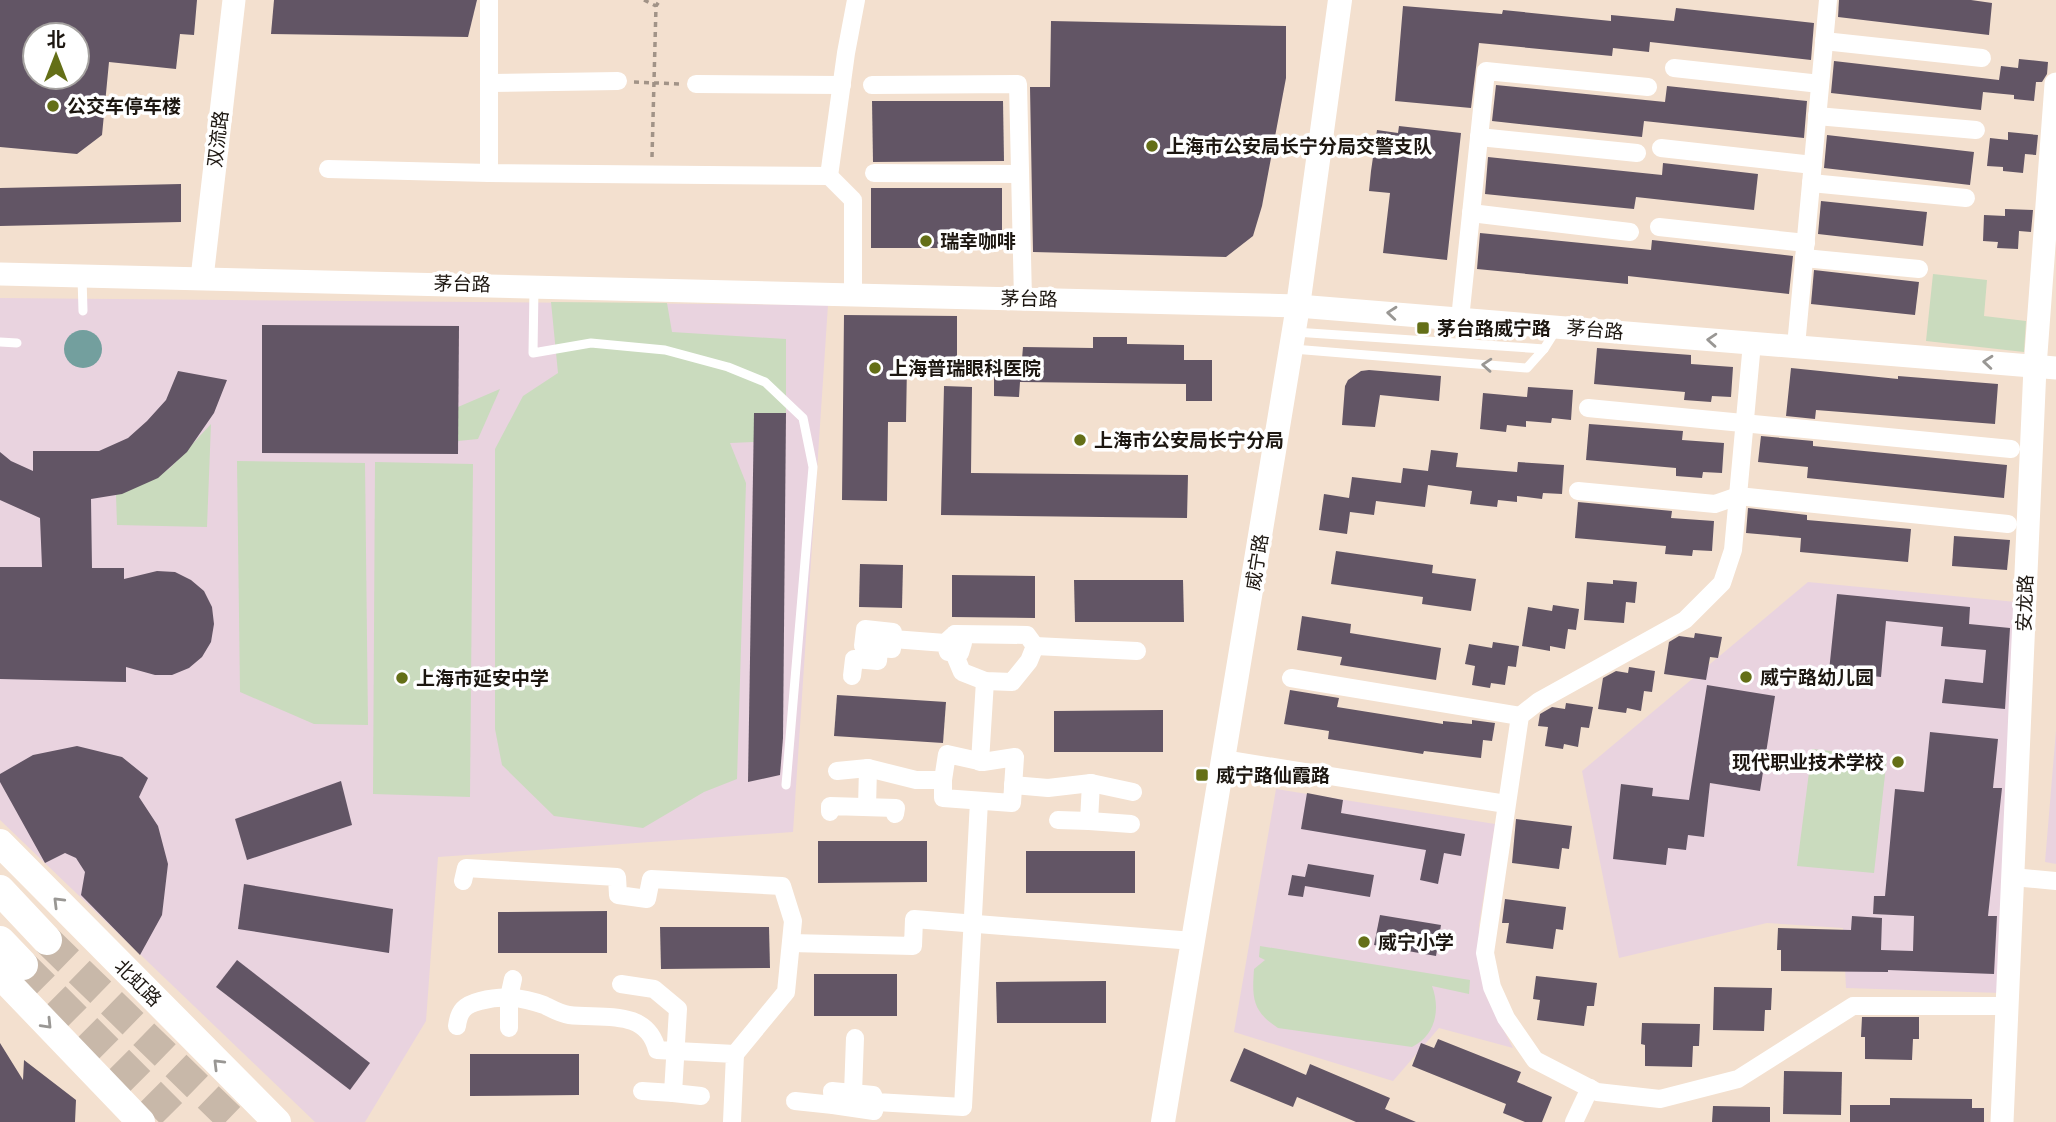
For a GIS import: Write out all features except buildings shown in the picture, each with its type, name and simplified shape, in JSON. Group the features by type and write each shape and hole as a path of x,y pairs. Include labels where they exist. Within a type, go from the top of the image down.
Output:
{"highway":[{"path":"0,890 47,940"},
{"path":"0,941 11,970"}],"main road":[{"name":"威宁路","path":"1163,1122 1298,306 1340,0"},
{"name":"北虹路","path":"0,843 276,1122"},
{"path":"11,970 134,1119"}],"street":[{"name":"双流路","path":"202,278 234,0"},
{"path":"489,0 489,173"},
{"path":"829,176 856,0"},
{"path":"1796,346 1828,0"},
{"path":"1824,41 1982,58"},
{"path":"1674,68 1820,83"},
{"path":"1460,319 1486,71 1648,87"},
{"path":"489,83 618,81"},
{"path":"696,84 842,85"},
{"path":"872,85 1018,84 1023,299"},
{"name":"安龙路","path":"2002,1122 2013,877 2046,367 2056,84"},
{"path":"1817,116 1976,130"},
{"path":"1479,137 1637,153"},
{"path":"1661,148 1966,198"},
{"path":"328,169 829,176 853,200 853,294"},
{"path":"874,173 1020,174"},
{"path":"1471,213 1630,232"},
{"path":"1659,227 1919,269"},
{"name":"茅台路","path":"0,274 1298,306 2046,367"},
{"path":"1752,343 1733,550 1722,583 1685,620 1538,701 1520,716 1485,953 1492,987 1506,1018 1535,1060 1597,1091 1660,1099 1738,1079 1853,1006 2007,1006"},
{"path":"1588,408 2011,449"},
{"path":"1578,491 1715,504 1738,496 2008,524"},
{"path":"852,676 854,659 878,662 886,643 952,643 1015,635 1014,648 1032,654 1137,651"},
{"path":"952,643 962,673 985,681 1012,682 1032,654"},
{"path":"1291,678 1520,716"},
{"path":"980,762 985,681"},
{"path":"947,754 980,762 1015,757 1012,803 943,798 943,780 947,754"},
{"path":"1223,759 1506,804"},
{"path":"837,771 869,768 916,780 943,780"},
{"path":"867,807 869,768"},
{"path":"1013,785 1048,788 1091,783 1133,792"},
{"path":"1089,821 1091,783"},
{"path":"876,1102 963,1107 979,801"},
{"path":"830,811 830,806 896,808 895,814"},
{"path":"1058,820 1132,824"},
{"path":"464,881 466,868 617,877 618,895 647,899 651,878 782,886 793,921 786,992 735,1054 732,1122"},
{"path":"2013,877 2056,881"},
{"path":"791,943 913,946 914,919 1193,941"},
{"path":"621,984 654,989 678,1009 673,1093"},
{"path":"511,988 540,1004 567,1024 596,1015 627,1020 643,1025 654,1036 657,1050 735,1054"},
{"path":"457,1026 459,1013 467,1004 494,998 511,988"},
{"path":"509,1028 511,988"},
{"path":"853,1093 855,1038"},
{"path":"1574,1122 1590,1088"},
{"path":"642,1091 701,1096"},
{"path":"795,1101 874,1111 876,1102 873,1095 832,1091 833,1105"}],"lane":[{"path":"82,275 83,311"},
{"path":"534,286 533,352 591,343 665,350 728,367 765,382 803,418 813,467 786,785"},
{"path":"1292,341 1527,368 1544,349 1558,327"},
{"path":"1292,341 1544,349"},
{"path":"0,342 17,343"}],"path":[{"path":"644,0 656,6"},
{"path":"652,175 656,6 660,0"},
{"path":"654,84 696,84"}],"shaded area":[{"name":"上海市延安中学","path":"0,298 828,305 793,832 438,857 426,1021 365,1122 315,1122 0,820"},
{"name":"现代职业技术学校","path":"1808,582 2016,602 2001,993 1846,988 1843,928 1767,923 1619,958 1582,771"},
{"path":"2056,730 2056,864 2045,862"},
{"name":"威宁小学","path":"1276,789 1495,824 1479,925 1479,959 1486,996 1513,1048 1439,1028 1393,1081 1234,1032"}],"green space":[{"path":"1933,274 1987,280 1984,316 2026,321 2024,352 1926,341"},
{"path":"551,302 667,303 672,332 786,339 786,413 754,413 754,442 730,443 746,483 737,779 704,792 643,828 554,816 502,765 495,729 495,449 523,396 558,373"},
{"path":"500,389 478,439 458,441 458,407"},
{"path":"211,424 207,527 117,525 116,495 169,469"},
{"path":"237,461 365,463 368,725 314,724 240,692"},
{"path":"375,462 473,464 470,797 373,794"},
{"path":"1812,749 1887,757 1874,873 1797,866"},
{"path":"1260,946 1470,980 1469,994 1432,986 1436,1004 1434,1021 1426,1036 1412,1047 1278,1028 1258,1010 1254,996 1254,969 1265,960 1259,957"}],"water":[{"path":"83,330 97,335 102,349 97,363 83,368 69,363 64,349 69,335"}],"tunnel":[{"path":"47,940 234,1122"},
{"path":"23,965 180,1122"}],"place":[{"name":"公交车停车楼","path":"53,106"},
{"name":"上海市公安局长宁分局交警支队","path":"1152,146"},
{"name":"瑞幸咖啡","path":"926,241"},
{"name":"茅台路威宁路","path":"1423,328"},
{"name":"上海普瑞眼科医院","path":"875,368"},
{"name":"上海市公安局长宁分局","path":"1080,440"},
{"name":"威宁路幼儿园","path":"1746,677"},
{"name":"上海市延安中学","path":"402,678"},
{"name":"现代职业技术学校","path":"1898,762"},
{"name":"威宁路仙霞路","path":"1202,775"},
{"name":"威宁小学","path":"1364,942"}]}
